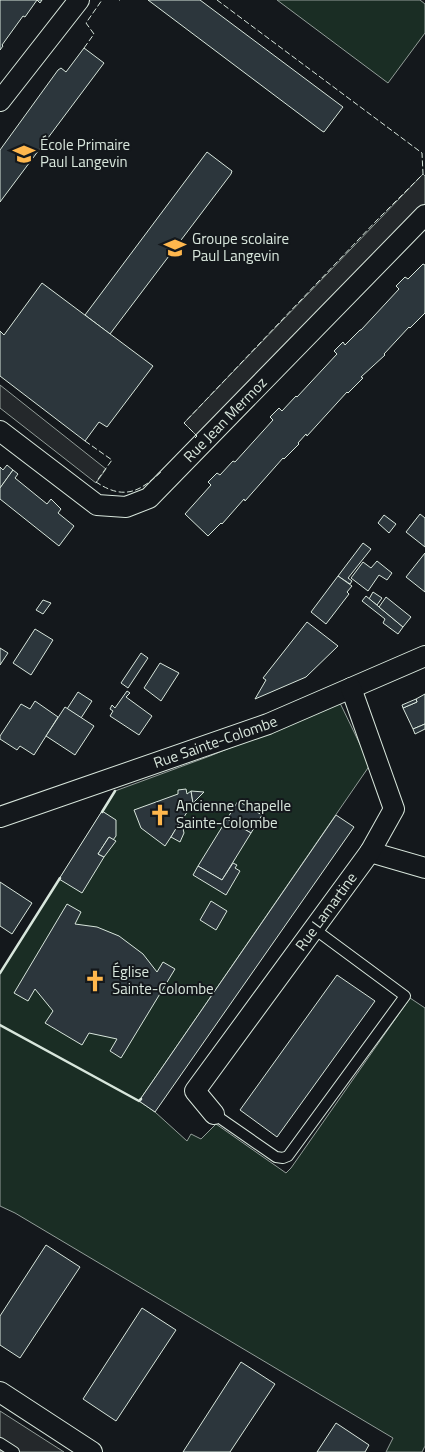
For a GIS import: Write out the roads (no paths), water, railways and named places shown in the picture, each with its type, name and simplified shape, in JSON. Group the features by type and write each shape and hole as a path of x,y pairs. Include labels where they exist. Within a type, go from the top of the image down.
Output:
{"street":[{"path":"0,101 79,0"},
{"name":"Rue Jean Mermoz","path":"0,431 97,505 126,507 149,498 425,215"},
{"name":"Rue Sainte-Colombe","path":"0,817 268,724 425,656"},
{"name":"Rue Lamartine","path":"214,1114 195,1091 312,928 370,852 394,809 351,688"},
{"path":"370,852 425,868"},
{"path":"0,1392 92,1452"}],"lane":[{"path":"214,1114 276,1157 283,1158 288,1156 405,996 312,928"},
{"path":"0,1443 14,1452"}],"place":[{"name":"École Primaire Paul Langevin","path":"24,154"},
{"name":"Groupe scolaire Paul Langevin","path":"175,248"},
{"name":"Ancienne Chapelle Sainte-Colombe","path":"160,815"},
{"name":"Église Sainte-Colombe","path":"95,981"}]}
